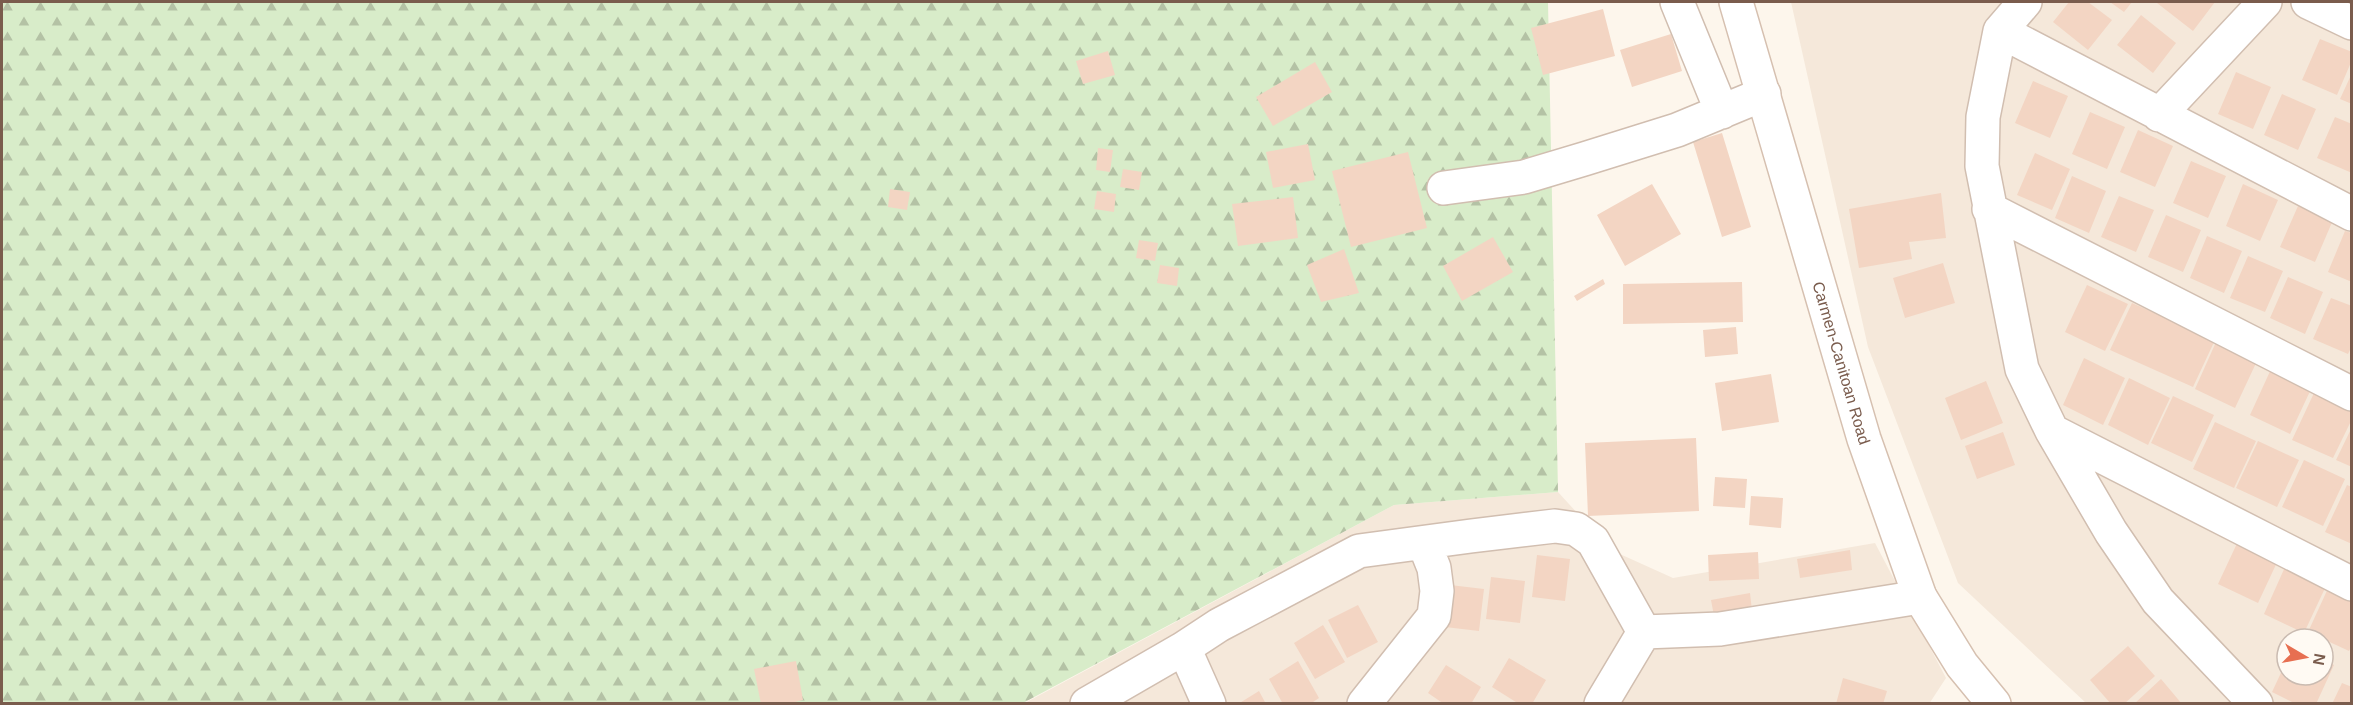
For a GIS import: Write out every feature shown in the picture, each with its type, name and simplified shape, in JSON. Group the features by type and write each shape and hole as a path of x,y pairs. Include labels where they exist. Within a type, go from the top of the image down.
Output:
{"street":[{"path":"1677,2 1722,112"},
{"name":"Carmen-Canitoan Road","path":"1736,2 1864,439 1920,597 1962,665 1994,704"},
{"path":"2025,2 2000,31 1983,117 1982,166 2022,369 2052,431 2111,532 2158,601 2256,704"},
{"path":"2159,115 2265,2"},
{"path":"2308,2 2352,23"},
{"path":"2000,31 2352,214"},
{"path":"1444,188 1524,177 1677,130 1764,94"},
{"path":"1989,209 2352,394"},
{"path":"2052,431 2352,584"},
{"path":"1087,704 1219,625 1359,552 1424,543 1556,526 1576,529 1593,541 1644,632"},
{"path":"1364,704 1434,616 1437,591 1434,568 1424,543"},
{"path":"1644,632 1720,628 1920,597"},
{"path":"1601,704 1644,632"},
{"path":"1184,648 1209,704"}],"shaded area":[{"path":"1791,2 2351,2 2351,703 2086,703 1958,583 1868,347"},
{"path":"1558,492 1611,550 1673,578 1875,543 1946,678 1929,704 1023,704 1394,505"}],"green space":[{"path":"2,2 1548,2 1558,492 1394,505 1023,703 2,703"}],"building":[{"path":"2069,2 2088,2 2112,20 2088,50 2053,22"},
{"path":"2110,2 2132,2 2124,12"},
{"path":"2158,2 2215,2 2193,31"},
{"path":"1603,9 1615,56 1543,75 1531,28"},
{"path":"2141,15 2176,43 2153,73 2117,45"},
{"path":"1671,34 1682,71 1632,87 1620,50"},
{"path":"2320,39 2352,52 2352,60 2337,95 2302,80"},
{"path":"1108,51 1115,75 1083,84 1076,61"},
{"path":"1315,62 1332,92 1273,126 1256,97"},
{"path":"2236,72 2271,87 2253,129 2218,114"},
{"path":"2352,73 2352,104 2340,99"},
{"path":"2033,81 2068,96 2050,138 2015,123"},
{"path":"2282,94 2316,109 2298,150 2264,135"},
{"path":"2090,112 2125,127 2107,169 2072,154"},
{"path":"2335,117 2352,124 2352,173 2317,158"},
{"path":"2138,130 2173,146 2155,187 2120,172"},
{"path":"1722,133 1751,227 1722,237 1693,142"},
{"path":"1308,144 1315,180 1273,188 1266,152"},
{"path":"1098,148 1113,150 1110,172 1096,170"},
{"path":"1408,152 1427,228 1351,247 1332,171"},
{"path":"2035,153 2070,169 2052,210 2017,195"},
{"path":"2191,161 2226,176 2208,218 2173,203"},
{"path":"1123,169 1142,172 1139,190 1120,187"},
{"path":"2072,176 2106,191 2089,233 2055,218"},
{"path":"1652,184 1681,234 1625,266 1597,215"},
{"path":"2243,184 2278,200 2260,241 2226,226"},
{"path":"890,189 910,192 907,210 888,207"},
{"path":"1097,191 1116,194 1114,212 1094,209"},
{"path":"1941,193 1946,238 1909,242 1912,259 1859,268 1849,209"},
{"path":"2119,196 2154,210 2136,252 2101,237"},
{"path":"1293,197 1298,238 1238,246 1232,204"},
{"path":"2298,206 2333,220 2315,262 2280,247"},
{"path":"2166,215 2201,230 2183,272 2148,257"},
{"path":"2345,231 2352,233 2352,282 2328,272"},
{"path":"2207,236 2242,251 2224,293 2190,278"},
{"path":"1493,237 1513,272 1462,301 1443,266"},
{"path":"1139,240 1158,243 1155,261 1136,258"},
{"path":"1344,249 1359,293 1321,302 1307,265"},
{"path":"2248,256 2283,271 2265,312 2230,298"},
{"path":"1943,263 1955,303 1905,318 1893,278"},
{"path":"1160,265 1179,268 1177,286 1157,283"},
{"path":"2288,277 2323,292 2305,334 2270,318"},
{"path":"1603,279 1605,284 1577,301 1574,296"},
{"path":"1742,282 1743,322 1623,324 1623,284"},
{"path":"2087,285 2128,304 2105,351 2065,332"},
{"path":"2331,298 2352,306 2352,346 2348,354 2313,339"},
{"path":"2132,303 2215,340 2193,387 2110,350"},
{"path":"1736,327 1738,354 1705,357 1703,330"},
{"path":"2216,342 2257,361 2235,408 2195,389"},
{"path":"2084,358 2125,378 2103,425 2063,405"},
{"path":"2272,367 2312,387 2290,434 2250,415"},
{"path":"1771,374 1779,422 1722,431 1715,383"},
{"path":"2129,378 2170,398 2148,445 2108,425"},
{"path":"1986,381 2003,423 1961,440 1945,398"},
{"path":"2314,393 2352,410 2352,419 2333,458 2292,440"},
{"path":"2173,396 2214,415 2192,462 2151,443"},
{"path":"2215,422 2256,441 2234,488 2193,469"},
{"path":"2352,427 2352,467 2336,460"},
{"path":"2003,432 2015,465 1977,479 1965,446"},
{"path":"1696,438 1699,511 1588,516 1585,443"},
{"path":"2258,441 2299,460 2277,507 2236,488"},
{"path":"2304,460 2345,479 2323,526 2282,507"},
{"path":"1715,477 1747,479 1745,508 1713,506"},
{"path":"2347,485 2352,487 2352,544 2325,532"},
{"path":"1751,496 1783,498 1781,528 1749,525"},
{"path":"2240,537 2280,556 2258,603 2218,584"},
{"path":"1850,550 1852,570 1800,578 1797,559"},
{"path":"1758,552 1759,579 1709,581 1708,555"},
{"path":"1537,555 1570,559 1565,601 1532,597"},
{"path":"2285,567 2326,586 2307,627 2291,627 2264,614"},
{"path":"1491,577 1525,581 1520,623 1486,619"},
{"path":"2330,584 2352,595 2352,645 2349,651 2335,645 2335,627 2310,627"},
{"path":"1450,585 1484,589 1479,631 1445,627"},
{"path":"1750,593 1752,611 1714,616 1711,600"},
{"path":"1358,605 1378,642 1347,658 1328,620"},
{"path":"1323,625 1345,662 1315,679 1294,643"},
{"path":"2128,646 2155,676 2124,704 2111,704 2090,680"},
{"path":"1509,658 1546,680 1532,704 1519,704 1492,687"},
{"path":"796,661 803,700 787,704 761,704 754,669"},
{"path":"1298,661 1319,698 1310,704 1283,704 1269,679"},
{"path":"1446,665 1481,687 1471,704 1444,704 1428,693"},
{"path":"1843,678 1887,691 1883,704 1836,704"},
{"path":"2161,679 2182,704 2134,704"},
{"path":"2342,683 2352,687 2352,704 2332,704"},
{"path":"2275,686 2324,687 2316,704 2296,704 2272,692"},
{"path":"1259,691 1266,704 1238,704"}]}
